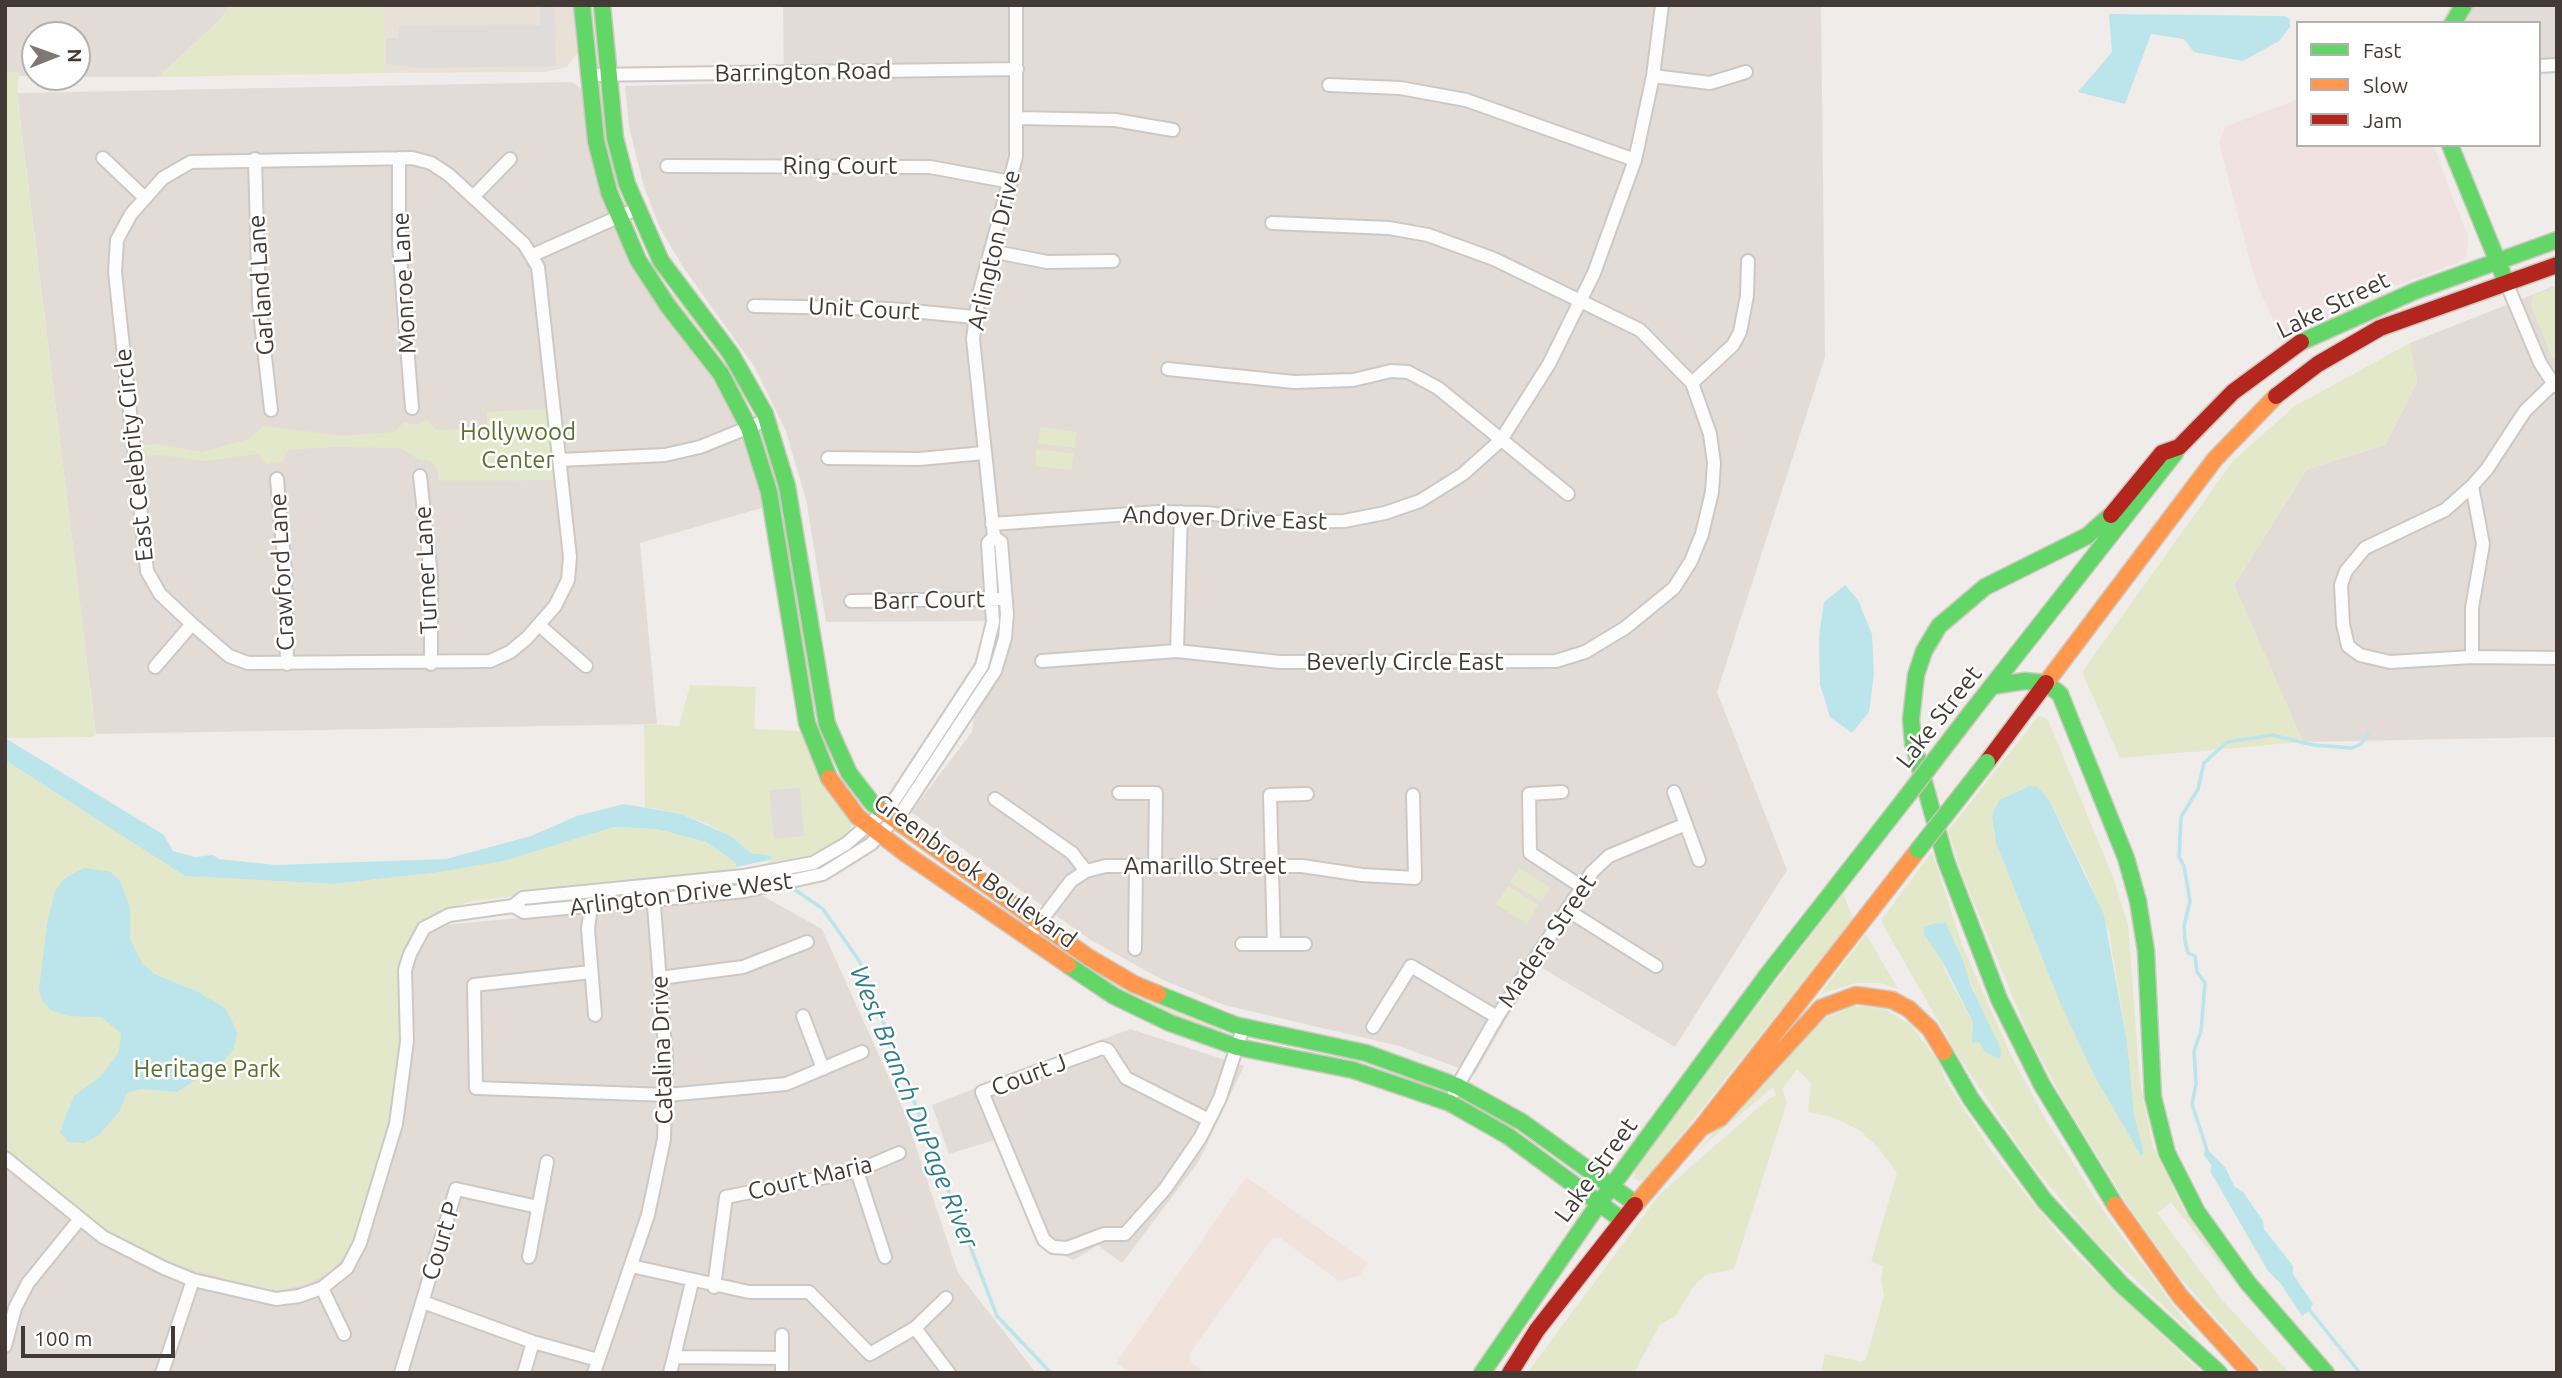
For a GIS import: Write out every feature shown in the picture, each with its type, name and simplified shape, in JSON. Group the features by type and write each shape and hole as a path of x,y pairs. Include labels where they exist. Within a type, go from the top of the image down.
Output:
{"main road":[{"name":"Greenbrook Boulevard","path":"582,5 601,170 617,216 648,276 721,374 749,428 769,492 809,732 836,789 874,830 1027,939 1126,1003 1170,1023 1237,1047 1378,1077 1450,1103 1508,1136 1622,1220"},
{"name":"Greenbrook Boulevard","path":"602,5 620,161 636,209 661,261 731,354 767,420 787,486 827,724 849,773 888,816 1038,922 1134,984 1199,1013 1243,1028 1366,1054 1457,1086 1522,1122 1636,1204"},
{"path":"2455,21 2464,5"},
{"path":"2451,147 2507,282"},
{"name":"Lake Street","path":"1482,1373 1600,1202 1768,974 2179,447 2233,391 2283,353 2318,332 2497,260 2557,240"},
{"name":"Lake Street","path":"1510,1373 1537,1330 1622,1220 1701,1128 1987,762 2215,459 2279,393 2338,351 2380,328 2557,265"},
{"path":"2179,447 2162,453 2109,517 2087,536 1985,587 1959,606 1939,626 1924,651 1916,675 1911,719 1913,743 1946,861 1973,939 1999,999 2042,1085 2130,1230 2180,1296 2250,1373"},
{"path":"1992,686 2011,681 2046,683 2060,694 2126,858 2138,901 2146,951 2153,1097 2177,1176 2197,1212 2248,1283 2326,1373"},
{"path":"1701,1128 1720,1118 1821,1008 1856,995 1892,1000 1909,1009 1930,1029 1971,1098 2053,1210 2121,1284 2219,1373"}],"street":[{"name":"Arlington Drive","path":"874,830 888,816 986,689 995,671 1005,638 1006,599 1001,542 993,530 973,339 974,317 1011,182 1017,118 1016,5"},
{"name":"Andover Drive East","path":"993,530 1120,513 1181,512 1303,523 1344,521 1385,513 1443,489 1501,440 1549,363 1581,300 1614,225 1634,160 1653,76 1662,5"},
{"name":"Barrington Road","path":"588,75 1017,69"},
{"path":"1653,76 1710,83 1746,72"},
{"path":"1329,85 1400,88 1466,100 1634,160"},
{"path":"1017,118 1115,120 1173,130"},
{"path":"103,158 145,198"},
{"name":"Monroe Lane","path":"399,158 400,256 412,408"},
{"name":"East Celebrity Circle","path":"256,159 422,159 440,168 533,255 544,292 570,570 560,598 539,625 518,647 499,658 474,663 260,665 240,660 220,649 154,586 144,561 114,258 120,231 163,178 191,162 256,159"},
{"name":"Garland Lane","path":"256,159 259,304 271,410"},
{"path":"473,197 510,159"},
{"name":"Ring Court","path":"667,166 930,166 1011,182"},
{"path":"533,255 636,209"},
{"path":"1272,223 1377,227 1428,235 1468,247 1640,330 1692,383 1733,345 1740,332 1747,296 1748,261"},
{"path":"991,251 1046,262 1113,261"},
{"path":"2507,282 2540,363 2555,383 2512,427 2494,460 2472,486 2445,510 2413,527 2386,536 2358,555 2346,571 2341,585 2343,624 2348,646 2360,655 2390,662 2472,657 2557,658"},
{"name":"Unit Court","path":"754,306 891,309 974,317"},
{"path":"1168,369 1294,382 1353,380 1391,371 1408,372 1438,387 1568,494"},
{"name":"Beverly Circle East","path":"1042,661 1177,651 1280,662 1545,662 1585,652 1625,628 1674,588 1702,534 1712,492 1714,463 1710,434 1692,383"},
{"path":"560,460 665,455 701,447 767,420"},
{"path":"828,458 919,459 984,453"},
{"name":"Turner Lane","path":"420,476 431,576 431,664"},
{"name":"Crawford Lane","path":"277,480 285,570 287,664"},
{"path":"2472,486 2483,544 2472,608 2472,657"},
{"path":"1177,651 1181,512"},
{"name":"Arlington Drive","path":"888,816 891,805 982,666 991,633 992,599 988,543 993,530"},
{"name":"Barr Court","path":"851,601 1006,599"},
{"path":"155,667 192,624"},
{"path":"539,625 586,666"},
{"path":"1562,792 1529,794 1530,853 1582,887"},
{"path":"1674,792 1699,860"},
{"path":"1119,793 1156,793 1155,866"},
{"path":"1274,944 1270,795 1307,794"},
{"name":"Amarillo Street","path":"1086,871 1106,866 1136,865 1271,866 1415,878 1413,795"},
{"path":"995,799 1072,853 1086,871 1059,893 1027,939"},
{"name":"Madera Street","path":"1450,1103 1497,1017 1582,887 1609,856 1686,824"},
{"name":"Arlington Drive West","path":"5,1158 79,1220 134,1255 192,1280 276,1299 299,1296 322,1288 347,1268 360,1243 396,1125 406,1060 405,970 424,928 449,915 513,906 523,898 744,876 790,867 827,856 874,830"},
{"name":"Arlington Drive West","path":"513,906 524,912 758,888 831,871 874,830"},
{"path":"1135,949 1136,865"},
{"name":"Catalina Drive","path":"596,1366 658,1178 667,1095 653,886"},
{"path":"591,906 588,929 595,1015"},
{"path":"1567,910 1656,966"},
{"path":"660,978 743,967 807,942"},
{"path":"1242,944 1305,944"},
{"path":"1373,1027 1411,966 1497,1017"},
{"path":"591,972 474,985 476,1088 667,1095 786,1084 862,1052"},
{"path":"803,1016 823,1069"},
{"path":"1209,1120 1243,1028"},
{"name":"Court J","path":"1102,1048 1108,1050 1126,1078 1209,1120 1181,1168 1125,1234 1104,1234 1067,1248 1053,1247 1044,1240 982,1092 1102,1048"},
{"name":"Court Maria","path":"715,1287 726,1197 857,1171 899,1153"},
{"path":"529,1257 547,1162"},
{"path":"857,1171 885,1257"},
{"name":"Court P","path":"401,1373 456,1189 538,1207"},
{"path":"5,1346 15,1308 28,1283 79,1220"},
{"path":"631,1266 692,1282 749,1292 809,1292 870,1354 915,1328 946,1298"},
{"path":"162,1373 192,1280"},
{"path":"670,1373 692,1282"},
{"path":"322,1288 344,1334"},
{"path":"423,1303 596,1366"},
{"path":"915,1328 949,1373"},
{"path":"782,1335 782,1373"},
{"path":"524,1373 533,1342"},
{"path":"674,1357 782,1358"}],"shaded area":[{"path":"5,5 230,5 220,20 158,77 91,77 91,21 21,21 21,76 5,76"},
{"path":"382,5 575,5 579,51 567,67 545,72 383,73"},
{"path":"540,5 554,5 556,66 416,68 386,63 386,38 398,38 399,26 540,25"},
{"path":"783,5 1821,5 1825,357 1717,692 1787,870 1675,1047 1537,965 1475,1074 1399,1046 1224,1005 1161,979 1089,939 911,812 972,732 985,621 826,622 806,500 786,431 754,366 683,267 660,228 644,187 629,127 625,86 784,82"},
{"path":"2451,5 2557,5 2557,72 2541,73 2541,21 2442,21"},
{"path":"572,82 582,89 599,185 721,385 751,452 765,507 640,543 657,724 96,734 17,93"},
{"path":"2296,100 2296,147 2434,147 2467,234 2466,258 2371,295 2278,340 2277,328 2255,280 2219,143 2225,127"},
{"path":"2557,285 2557,737 2303,742 2234,585 2307,469 2385,445 2417,382 2410,343"},
{"path":"800,788 804,836 774,839 769,790"},
{"path":"761,895 822,929 904,1111 958,1273 1036,1373 5,1373 5,1146 396,1096 404,1028 400,956 413,928"},
{"path":"1130,1029 1244,1066 1199,1161 1122,1263 1098,1245 1074,1260 1044,1248 995,1140 949,1154 932,1105"},
{"path":"1246,1177 1368,1263 1359,1276 1339,1281 1280,1238 1272,1239 1190,1353 1191,1362 1205,1373 1131,1373 1116,1363"}],"green space":[{"path":"230,5 383,5 383,73 158,77 220,20"},
{"path":"5,72 19,72 17,93 96,734 93,737 5,738"},
{"path":"598,99 604,99 622,190 616,193 606,159"},
{"path":"656,274 719,348 751,401 745,404 717,357 671,298"},
{"path":"2557,287 2557,359 2552,358 2531,305 2533,295"},
{"path":"2410,343 2417,382 2385,445 2307,469 2234,585 2303,742 2120,758 2082,672 2233,461 2295,406"},
{"name":"Hollywood Center","path":"549,409 556,480 439,481 437,468 431,461 418,459 400,448 334,447 288,450 283,461 266,464 258,454 206,461 161,455 139,456 138,446 156,444 202,452 249,439 263,426 342,436 395,432 404,422 416,425 428,419 435,430 487,429 487,412"},
{"path":"1040,427 1077,432 1074,448 1038,443"},
{"path":"1037,449 1074,454 1071,470 1035,466"},
{"path":"779,503 794,568 819,725 804,666"},
{"path":"1001,616 1001,634 993,664 929,761 990,658 997,617"},
{"path":"690,685 756,687 754,729 801,731 829,791 852,823 848,835 814,857 786,864 785,860 764,865 773,859 769,855 750,853 731,836 707,824 681,814 645,807 644,724 679,726"},
{"path":"2041,716 2048,720 2113,877 2128,925 2140,1083 2153,1147 2184,1210 2237,1286 2171,1202 2157,1213 2223,1301 2290,1373 2264,1373 2178,1275 2132,1212 2064,1101 2029,1036 1962,874 1948,831","holes":["2048,798 2087,876 2109,932 2127,1042 2134,1114 2144,1154 2141,1156 2115,1111 2001,856 1993,830"]},
{"name":"Heritage Park","path":"5,760 186,876 334,884 433,873 504,861 614,827 657,829 706,842 736,863 736,875 592,886 468,902 431,915 420,923 408,938 398,967 400,1026 396,1097 384,1149 349,1252 329,1272 307,1284 281,1290 262,1289 159,1260 128,1246 84,1215 5,1149"},
{"path":"1932,852 1962,945 2011,1055 2042,1113 2102,1209 2199,1340 2097,1243 2028,1160 1959,1057 1882,919","holes":["1946,923 1988,1025 1972,1042 1973,1022 1943,967"]},
{"path":"1519,868 1550,887 1541,902 1510,882"},
{"path":"1508,886 1538,905 1527,924 1496,904"},
{"path":"1843,893 1853,919 1646,1179 1639,1181 1634,1172 1663,1131"},
{"path":"1866,934 1898,989 1880,983 1856,983 1820,994"},
{"path":"1058,944 1154,1001 1222,1028 1220,1034 1151,1007 1106,984 1054,949"},
{"path":"1855,1006 1884,1009 1911,1025 1941,1065 1944,1078 1990,1149 2074,1252 2202,1373 1821,1373 1825,1354 1862,1362 1866,1359 1884,1296 1881,1279 1883,1266 1871,1262 1897,1173 1877,1146 1859,1130 1832,1117 1808,1112 1811,1083 1797,1069 1782,1089 1787,1102 1734,1269 1705,1275 1693,1287 1676,1316 1660,1324 1634,1373 1527,1373 1660,1194 1776,1095 1773,1087 1695,1153 1805,1034 1821,1020"}],"water":[{"path":"2109,14 2285,16 2290,19 2290,27 2279,41 2243,61 2194,52 2184,39 2151,34 2125,104 2078,92 2112,52"},
{"path":"1845,585 1858,600 1872,634 1874,674 1869,712 1852,733 1830,717 1820,684 1819,637 1824,602"},
{"path":"5,738 164,835 173,851 195,857 213,855 219,859 276,865 446,859 531,836 577,816 624,804 681,814 731,836 750,853 769,855 773,859 736,867 736,863 706,842 657,829 614,827 504,861 433,873 334,884 185,876 5,760"},
{"path":"2029,786 2037,787 2048,798 2104,915 2127,1042 2134,1114 2144,1154 2141,1156 2094,1075 2062,1007 1996,843 1992,814 2000,800"},
{"path":"84,868 111,872 120,881 130,907 130,939 142,963 154,974 198,992 226,1009 237,1032 234,1048 225,1060 177,1092 141,1089 127,1093 119,1112 99,1135 84,1143 69,1142 60,1133 66,1115 74,1096 100,1077 114,1059 119,1051 121,1033 101,1017 68,1016 51,1010 42,1000 39,989 48,919 55,891 65,878"},
{"path":"1946,923 1971,986 2001,1049 2000,1059 1985,1052 1979,1042 1972,1043 1973,1022 1941,959 1924,934 1924,927"},
{"path":"2205,1147 2225,1167 2234,1186 2243,1192 2263,1221 2264,1229 2293,1266 2293,1274 2313,1304 2302,1316 2281,1284 2268,1271 2210,1171 2212,1166 2204,1155"}],"waterway":[{"path":"2207,1150 2192,1104 2196,1084 2194,1051 2201,1031 2205,983 2197,972 2195,956 2188,953 2185,941 2184,926 2190,901 2184,866 2179,857 2181,817 2198,789 2204,763 2227,742 2272,735 2313,745 2352,748 2361,744 2368,734"},
{"name":"West Branch DuPage River","path":"788,885 823,909 860,962 997,1316 1051,1373"},
{"path":"2307,1307 2360,1373"}],"traffic: fast":[{"path":"582,5 596,141 609,192 638,260 668,306 721,374 749,428 769,492 807,723 829,778"},
{"path":"602,5 615,138 627,184 661,261 731,354 765,414 787,486 827,724 849,773 872,803 883,811"},
{"path":"2454,21 2464,5"},
{"path":"2451,147 2506,282"},
{"path":"2301,342 2415,291 2557,240"},
{"path":"1973,710 2175,453"},
{"path":"2111,515 2087,536 1985,587 1939,626 1924,651 1916,675 1911,719 1913,743 1946,861 1999,999 2042,1085 2115,1205"},
{"path":"1992,686 2025,681 2046,683 2060,694 2126,858 2138,901 2146,951 2153,1097 2167,1153 2197,1212 2248,1283 2326,1373"},
{"path":"1904,800 1973,710"},
{"path":"1918,850 1987,762"},
{"path":"1482,1373 1600,1202 1768,974 1904,800"},
{"path":"1068,965 1114,996 1170,1023 1237,1047 1353,1070 1450,1103 1508,1136 1622,1220"},
{"path":"1158,994 1235,1025 1366,1053 1457,1086 1522,1122 1636,1204"},
{"path":"1944,1052 1971,1099 2044,1200 2121,1284 2219,1373"}],"traffic: slow":[{"path":"2046,683 2215,459 2276,396"},
{"path":"829,778 858,817 906,854 1068,965"},
{"path":"883,811 1088,957 1134,984 1158,994"},
{"path":"1635,1205 1701,1128 1918,850"},
{"path":"1701,1128 1720,1118 1821,1008 1856,995 1892,1000 1909,1009 1930,1029 1944,1052"},
{"path":"2115,1205 2180,1296 2250,1373"}],"traffic: jam":[{"path":"2276,396 2318,364 2380,328 2557,265"},
{"path":"2111,515 2162,453 2179,447 2233,392 2301,342"},
{"path":"1987,762 2046,683"},
{"path":"1510,1373 1537,1330 1635,1205"}]}
